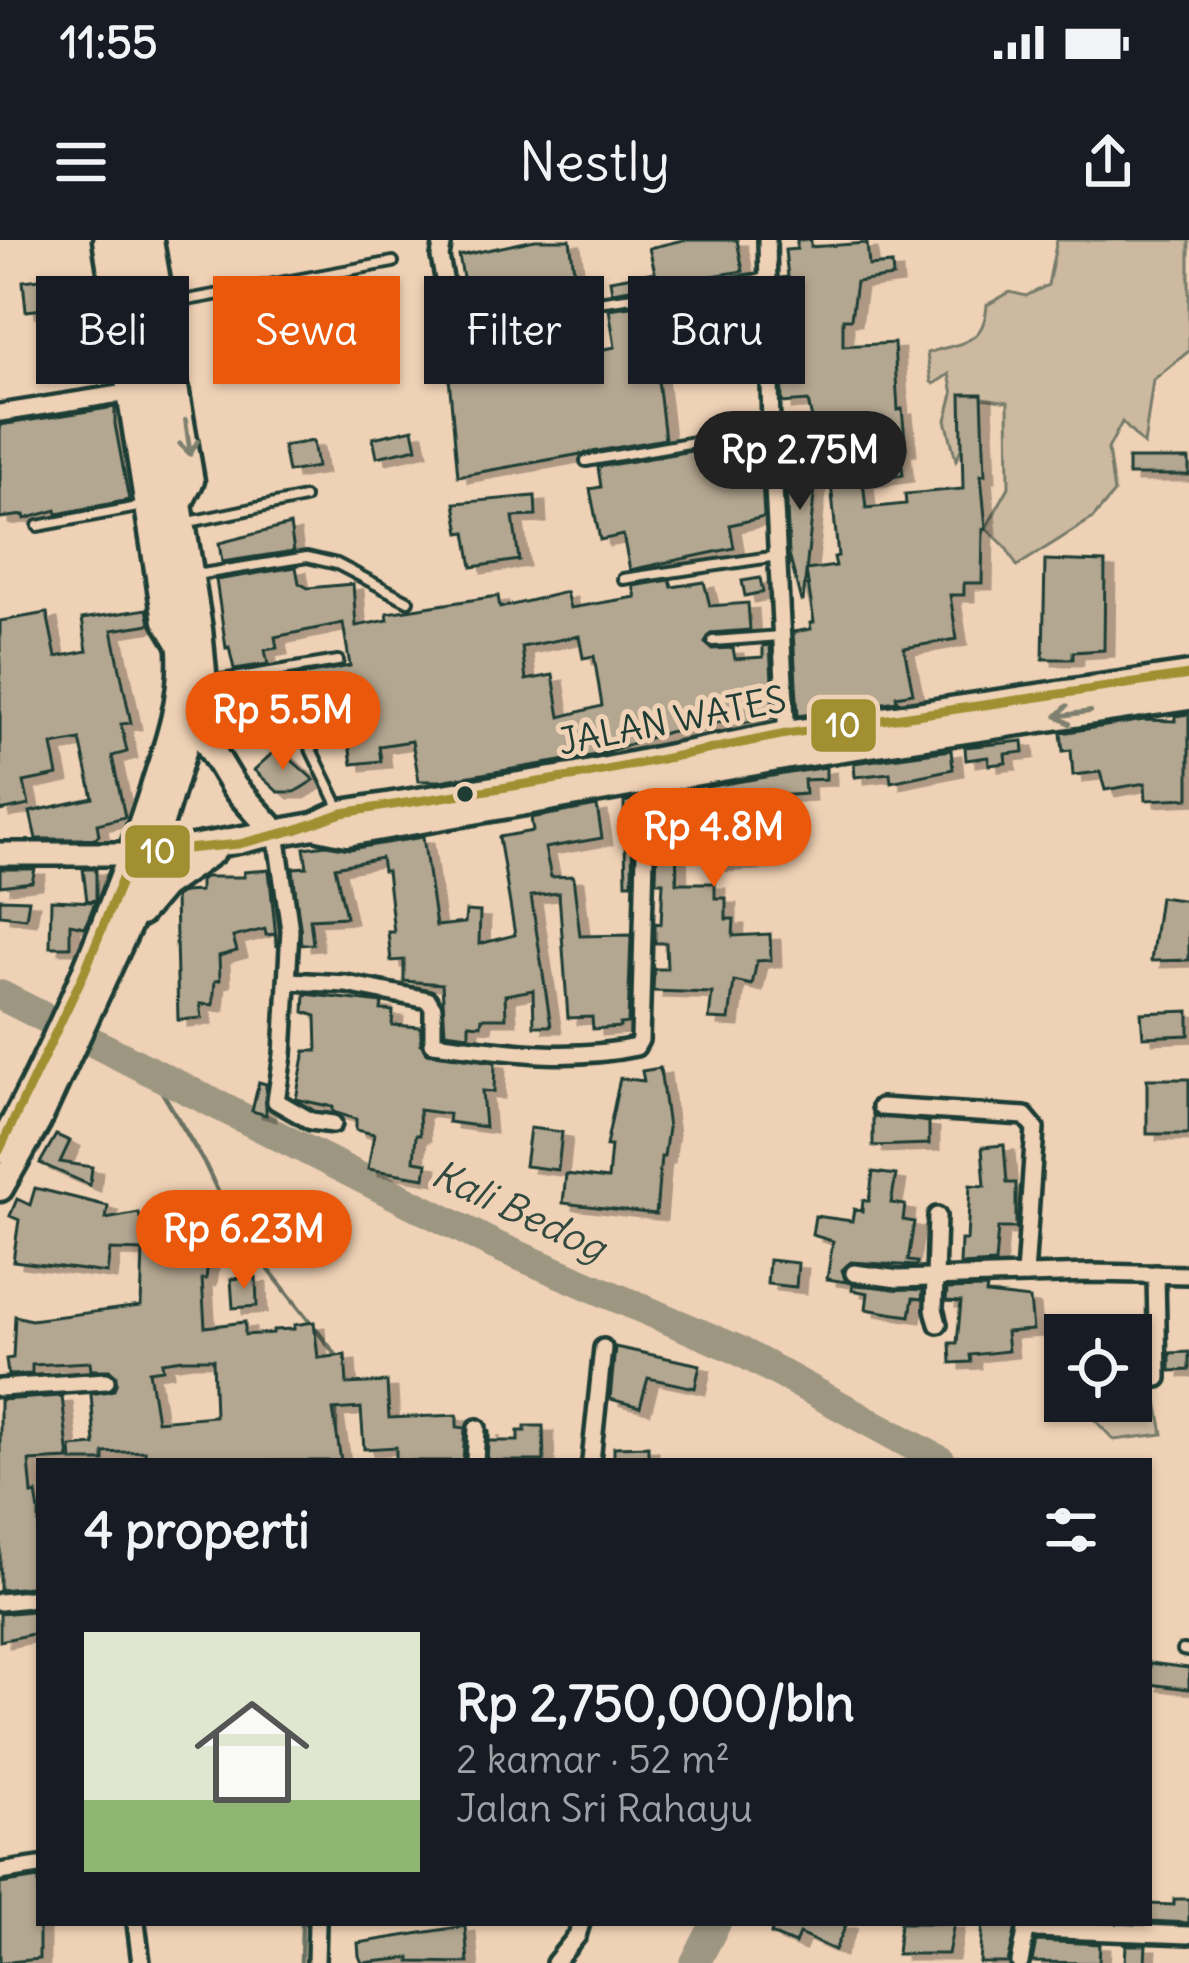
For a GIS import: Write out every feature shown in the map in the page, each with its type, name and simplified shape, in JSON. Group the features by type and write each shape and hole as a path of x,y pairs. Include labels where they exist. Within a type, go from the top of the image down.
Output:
{"main road":[{"path":"118,240 127,276"},
{"path":"137,240 139,276"},
{"path":"148,384 182,650 193,684"},
{"path":"121,943 193,684 189,576 181,516 153,384"},
{"name":"JALAN WATES","path":"143,855 314,826 647,782 788,745 1189,675"},
{"name":"JALAN WATES","path":"345,823 577,776 788,745 1189,697"},
{"path":"184,722 210,746 234,787 276,833"},
{"path":"96,972 163,886 226,844"},
{"path":"0,854 143,855"},
{"path":"0,1188 143,855"},
{"path":"4,1134 30,1112"}],"street":[{"path":"103,240 163,621 182,650"},
{"path":"152,240 159,276"},
{"path":"443,240 444,276"},
{"path":"767,240 770,276"},
{"path":"177,384 194,482 181,516"},
{"path":"771,384 788,745"},
{"path":"0,413 126,393"},
{"path":"289,981 346,984 428,1000 433,1008 433,1043 540,1057 600,1054 636,1046 640,1040 647,782"},
{"path":"276,833 290,930 276,1101 310,1121 333,1124"},
{"path":"881,1107 1025,1116 1032,1121 1025,1275"},
{"path":"937,1216 934,1310 938,1324"},
{"path":"854,1274 898,1279 1189,1275"},
{"path":"1156,1274 1158,1378"},
{"path":"591,1458 603,1348"},
{"path":"0,1388 106,1382"},
{"path":"476,1458 477,1428"},
{"path":"0,1602 36,1598"},
{"path":"0,1872 36,1866"},
{"path":"136,1926 141,1963"},
{"path":"316,1963 317,1926"},
{"path":"555,1963 580,1926"},
{"path":"1020,1963 1026,1931 1034,1929 1189,1935"}],"lane":[{"path":"189,299 393,262"},
{"path":"586,461 771,429"},
{"path":"181,516 304,498"},
{"path":"38,526 144,506"},
{"path":"623,579 779,555"},
{"path":"189,576 307,557 352,570 409,601"},
{"path":"713,641 782,636"},
{"path":"193,684 338,661"},
{"path":"210,746 304,734 345,823"}],"shaded area":[{"path":"1057,240 1189,240 1189,351 1153,380 1144,445 1122,422 1108,449 1114,493 1093,518 1017,566 986,528 1009,487 1008,402 983,398 956,460 946,420 953,394 949,374 931,382 927,353 975,335 987,305 1010,292 1026,296 1048,285"},
{"path":"1152,1374 1163,1434 1114,1440 1097,1422 1152,1422"}],"building":[{"path":"535,240 570,240 575,276 463,276 459,256"},
{"path":"683,240 737,240 743,271 632,276 655,272 649,248"},
{"path":"797,240 811,240 811,247 867,243 869,266 892,264 893,277 856,282 851,319 843,319 843,346 894,343 906,449 900,449 903,475 863,481 866,508 906,504 905,494 963,489 961,394 982,394 986,528 982,583 964,583 964,595 950,595 957,639 904,648 913,693 896,696 897,701 798,716 793,632 811,629 814,622 806,570 836,566 834,557 838,556 827,441 817,441 808,401 782,403 782,384 805,384 805,276 788,276 785,250 797,249"},
{"path":"628,277 628,289 612,292 610,280"},
{"path":"36,279 36,310 26,311 23,281"},
{"path":"628,306 628,384 658,384 665,439 458,476 450,384 604,384 604,349 615,347 609,309"},
{"path":"115,407 129,500 25,519 24,515 0,518 0,425"},
{"path":"413,429 417,448 377,457 373,438"},
{"path":"313,441 317,467 288,472 283,446"},
{"path":"738,443 742,465 761,463 764,517 730,525 734,548 630,570 623,535 600,540 590,489 601,487 598,467"},
{"path":"818,458 801,601 789,554 785,459"},
{"path":"1128,459 1189,459 1189,475 1128,475"},
{"path":"535,496 536,516 513,517 519,560 472,567 455,503"},
{"path":"290,525 294,551 222,562 219,543"},
{"path":"1045,560 1105,562 1104,650 1073,652 1073,659 1043,659"},
{"path":"296,567 299,583 308,588 353,584 356,626 388,620 387,613 498,596 500,608 566,592 570,608 636,597 633,586 670,580 672,587 704,582 710,606 748,603 750,630 711,633 705,643 712,649 733,648 735,659 763,657 763,646 770,645 774,717 742,723 741,718 668,732 597,755 419,781 412,741 379,746 381,761 352,764 343,703 274,715 268,681 350,666 343,623 275,637 277,648 265,650 268,664 234,669 226,648 216,580","holes":["579,636 583,658 594,656 602,706 560,717 553,675 526,680 522,647"]},
{"path":"760,578 763,592 745,596 742,581"},
{"path":"147,609 150,624 112,630 131,723 121,724 127,752 112,756 125,817 97,824 95,839 36,839 30,812 93,798 80,740 52,745 58,775 24,782 29,805 0,811 0,621 47,613 56,657 87,651 82,619"},
{"path":"1189,714 1189,798 1146,800 1145,783 1105,790 1100,772 1073,775 1071,750 1063,751 1061,733 1144,720 1175,721 1175,716"},
{"path":"1023,741 1024,752 1005,754 1006,763 989,765 988,757 966,760 965,747"},
{"path":"278,748 314,780 295,792 278,792 254,770"},
{"path":"951,750 953,769 891,782 890,773 855,777 854,763"},
{"path":"826,767 826,779 804,780 805,794 762,797 765,862 709,865 708,835 676,837 677,883 715,883 715,898 726,898 726,919 734,919 733,936 770,934 771,960 757,961 752,985 734,981 729,1020 709,1019 712,993 653,991 654,969 667,969 666,943 655,943 663,882 656,882 658,809 707,807 706,787"},
{"path":"633,800 632,883 626,883 624,802"},
{"path":"597,806 602,838 545,848 551,877 573,876 580,936 631,935 628,1023 620,1027 593,1029 592,1017 568,1018 559,893 531,896 551,1026 534,1026 533,990 505,995 506,1018 482,1018 481,1025 469,1024 469,1035 445,1032 442,984 404,981 404,960 391,961 388,932 394,932 387,871 383,871 381,858 335,867 346,917 310,919 313,944 301,945 293,868 307,867 304,848 350,849 423,837 436,926 465,923 466,911 480,912 479,944 515,935 499,837 533,831 531,818"},
{"path":"0,869 35,869 32,882 0,886"},
{"path":"83,869 96,869 96,900 87,901"},
{"path":"269,870 277,947 275,934 266,935 265,929 233,937 237,951 219,956 220,980 215,981 213,1005 200,1004 202,1018 178,1020 175,897 200,891 200,880 205,877 244,877 244,872"},
{"path":"1160,897 1189,901 1189,960 1151,961"},
{"path":"0,899 29,900 26,918 0,915"},
{"path":"51,900 95,902 85,927 70,924 70,947 50,947"},
{"path":"305,994 382,1003 381,1010 393,1011 392,1025 421,1027 421,1044 427,1053 495,1062 494,1092 482,1091 485,1127 448,1122 449,1114 419,1110 414,1161 427,1163 425,1178 368,1169 374,1134 356,1130 356,1119 333,1112 333,1107 296,1099 305,1051 317,1051 316,1016 304,1012"},
{"path":"1189,1011 1189,1035 1143,1037 1141,1013"},
{"path":"660,1068 668,1128 656,1214 563,1203 566,1174 608,1179 611,1146 606,1146 620,1078 644,1081 642,1071"},
{"path":"1147,1079 1189,1079 1189,1134 1147,1134"},
{"path":"259,1082 266,1084 266,1115 252,1111"},
{"path":"873,1115 929,1122 929,1144 873,1146"},
{"path":"530,1128 562,1132 558,1170 525,1166"},
{"path":"56,1135 70,1141 60,1162 92,1167 90,1185 40,1163"},
{"path":"1004,1145 1007,1183 1016,1183 1016,1228 998,1228 995,1263 960,1265 961,1240 967,1240 970,1185 985,1186 982,1147"},
{"path":"873,1172 896,1175 891,1203 905,1205 903,1220 914,1222 908,1261 917,1262 916,1266 851,1262 842,1270 846,1282 827,1279 833,1241 812,1235 815,1216 852,1221 854,1209 862,1211 863,1200 869,1201"},
{"path":"35,1188 108,1206 106,1219 139,1213 140,1218 157,1218 157,1228 212,1231 206,1279 202,1279 205,1327 245,1322 245,1335 314,1322 318,1358 345,1355 347,1384 387,1382 389,1418 457,1415 457,1427 465,1428 463,1458 396,1458 396,1447 364,1449 361,1408 333,1410 341,1458 146,1458 145,1451 72,1458 71,1447 95,1445 91,1394 114,1390 116,1375 110,1370 91,1370 90,1362 32,1365 32,1374 8,1375 6,1359 13,1358 15,1316 31,1320 141,1306 143,1251 110,1250 107,1273 13,1261 19,1220 10,1216 17,1199 30,1205","holes":["213,1359 215,1416 157,1421 149,1371 163,1369 162,1362"]},
{"path":"769,1260 798,1263 796,1287 767,1284"},
{"path":"256,1277 257,1306 233,1308 231,1279"},
{"path":"853,1285 923,1290 922,1299 913,1298 910,1316 866,1309 868,1293 852,1290"},
{"path":"987,1288 986,1294 1030,1299 1033,1330 1006,1332 1008,1351 970,1355 971,1362 951,1363 950,1343 957,1343 961,1302 946,1301 947,1289"},
{"path":"615,1347 700,1365 695,1388 648,1378 640,1407 610,1399"},
{"path":"1189,1352 1189,1370 1170,1371 1170,1353"},
{"path":"62,1396 69,1458 29,1461 32,1494 36,1493 36,1586 0,1590 0,1400"},
{"path":"525,1426 543,1426 544,1458 487,1458 489,1429 489,1441 518,1441 518,1431 525,1431"},
{"path":"648,1446 648,1458 614,1458 614,1447"},
{"path":"33,1611 36,1633 0,1641 0,1614"},
{"path":"1152,1663 1189,1668 1189,1689 1152,1684"},
{"path":"36,1878 39,1959 0,1963 0,1884"},
{"path":"1174,1899 1189,1899 1189,1923 1152,1921 1152,1904 1174,1905"},
{"path":"465,1926 468,1963 410,1962 410,1958 362,1963 359,1956 358,1943"},
{"path":"772,1926 846,1926 835,1950 799,1934 795,1944 771,1934"},
{"path":"900,1926 953,1926 948,1954 897,1954"},
{"path":"983,1926 1016,1926 1008,1963 980,1963"},
{"path":"1036,1941 1100,1944 1099,1963 1032,1962"},
{"path":"1126,1945 1146,1945 1145,1963 1125,1963"}],"waterway":[{"name":"Kali Bedog","path":"0,995 492,1244 736,1349 936,1458"},
{"path":"149,1070 206,1166 233,1224 336,1355 336,1362"},
{"path":"336,1409 336,1434"},
{"path":"301,1963 302,1926"},
{"name":"Kali Bedog","path":"695,1963 714,1926"}],"transit line":[{"name":"10","path":"0,1149 84,973 132,854 239,844 342,813 577,776 786,734 1189,675"}]}
